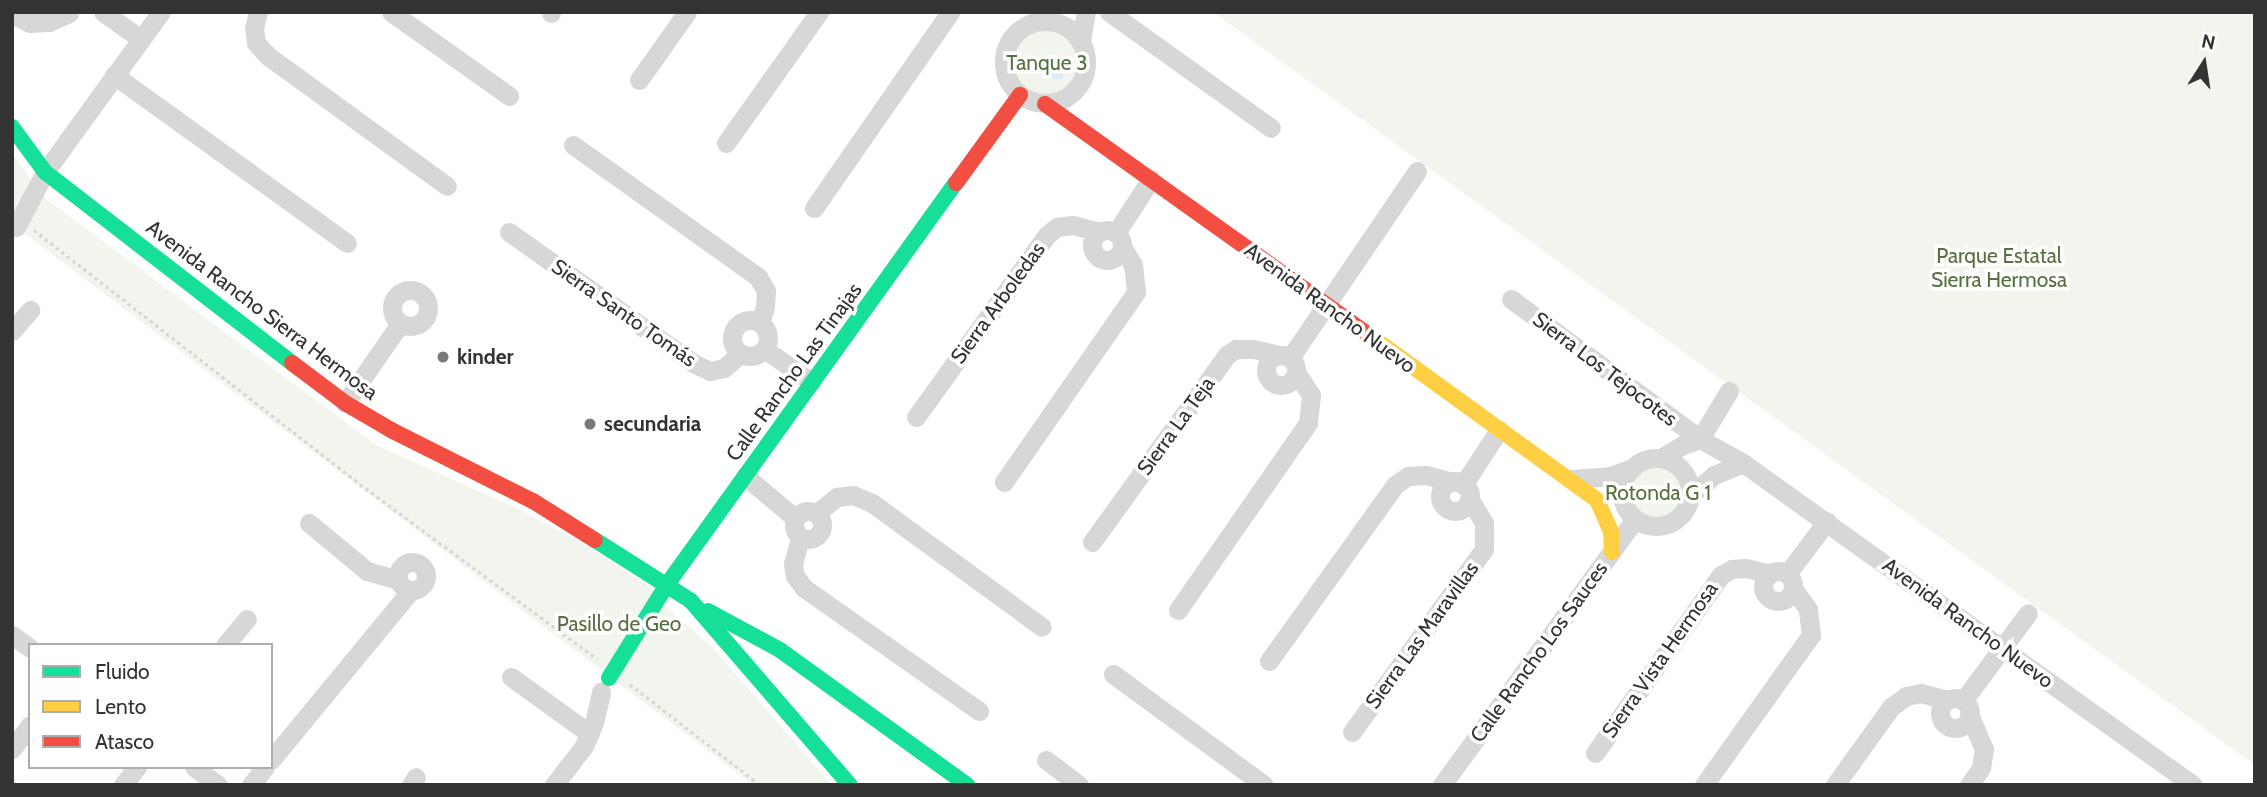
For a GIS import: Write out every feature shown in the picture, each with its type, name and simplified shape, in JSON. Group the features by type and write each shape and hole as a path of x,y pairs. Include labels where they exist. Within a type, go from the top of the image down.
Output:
{"street":[{"path":"12,13 30,23 49,22 69,13 78,15 88,12"},
{"path":"103,12 141,39"},
{"path":"19,223 45,172 161,12"},
{"path":"258,12 254,28 256,43 268,56 447,186"},
{"path":"391,12 509,96"},
{"path":"639,80 687,12"},
{"path":"726,143 819,12"},
{"path":"814,208 950,12"},
{"path":"1081,40 1086,12"},
{"path":"1110,12 1271,128"},
{"path":"1028,19 1055,22 1070,29 1081,40 1087,57 1085,75 1076,90 1062,100 1045,104 1020,95 1009,83 1004,68 1005,52 1012,37 1028,19"},
{"path":"114,75 347,243"},
{"path":"1076,90 1089,138"},
{"name":"Calle Rancho Las Tinajas","path":"608,681 666,586 1020,95"},
{"name":"Avenida Rancho Nuevo","path":"1045,104 1597,500"},
{"name":"Avenida Rancho Sierra Hermosa","path":"12,127 45,172 345,402 393,431 533,501 666,586 780,650 967,785"},
{"path":"573,145 758,277 766,291 760,322"},
{"path":"1178,610 1308,423 1312,409 1311,395 1289,362 1325,304 1418,171"},
{"path":"1004,482 1136,292 1133,265 1112,237 1151,178"},
{"name":"Sierra Arboledas","path":"916,417 1047,235 1057,226 1073,225 1112,237"},
{"name":"Sierra Santo Tomás","path":"509,232 692,363 710,371 724,368 740,354 753,356 764,349"},
{"name":"Sierra Los Tejocotes","path":"1511,299 1700,439 1743,463"},
{"path":"12,331 30,310"},
{"path":"740,354 733,347 731,337 734,328 741,321 760,322 767,330 768,340 764,349 812,382"},
{"path":"345,402 400,324"},
{"name":"Sierra La Teja","path":"1092,542 1227,355 1236,349 1253,349 1289,362"},
{"path":"1571,479 1609,476 1646,460 1661,458 1700,439 1729,391"},
{"path":"1269,661 1395,485 1408,476 1417,475 1462,488 1499,430"},
{"path":"1661,458 1674,462 1684,471 1691,495"},
{"path":"1597,500 1658,527 1670,524 1680,517 1691,495 1714,475 1743,463"},
{"name":"Avenida Rancho Nuevo","path":"1743,463 2001,647 2171,778 2193,785"},
{"path":"1630,513 1622,493 1624,479 1632,468"},
{"path":"745,476 795,517"},
{"name":"Sierra Las Maravillas","path":"1352,732 1483,549 1484,523 1462,488"},
{"path":"817,513 838,497 853,495 872,503 1042,627"},
{"path":"1597,500 1611,531 1612,552"},
{"path":"809,510 817,513 822,520 822,529 817,537 809,540 800,538 795,532 795,517 809,510"},
{"name":"Calle Rancho Los Sauces","path":"1442,785 1612,552 1630,513"},
{"path":"1704,785 1811,635 1808,609 1783,579 1827,521"},
{"path":"273,757 405,585 367,570 309,523"},
{"path":"800,538 793,564 795,576 804,588 979,711"},
{"name":"Sierra Vista Hermosa","path":"1595,753 1721,575 1732,569 1746,568 1783,579"},
{"name":"Avenida Rancho Sierra Hermosa","path":"691,601 850,785"},
{"path":"1960,705 2028,613"},
{"path":"227,643 247,619"},
{"path":"12,635 28,647"},
{"path":"1113,674 1264,785"},
{"path":"511,677 590,734"},
{"path":"554,785 590,734 608,681"},
{"path":"1835,785 1891,708 1906,696 1921,693 1960,705 1984,749 1981,768 1969,785"},
{"path":"12,749 28,728"},
{"path":"1046,760 1079,785"},
{"path":"124,785 136,769"},
{"path":"197,769 218,785"},
{"path":"251,785 263,769"}],"path":[{"path":"19,223 360,484 608,681 760,785"}],"green space":[{"name":"Parque Estatal Sierra Hermosa","path":"1213,12 2255,12 2255,765"},
{"name":"Tanque 3","path":"1047,27 1067,33 1077,43 1083,63 1077,83 1067,93 1047,99 1027,93 1017,83 1011,63 1017,43 1027,33"},
{"name":"Pasillo de Geo","path":"12,153 45,198 376,445 516,508 575,539 651,588 671,611 712,647 832,785 753,785 12,224"},
{"name":"Rotonda G 1","path":"1658,466 1677,474 1685,493 1677,512 1658,520 1639,512 1631,493 1639,474"}],"shaded area":[{"path":"1049,61 1064,62 1063,80 1046,78"}],"traffic: fast":[{"path":"12,127 45,172 292,363"},
{"path":"609,678 666,586 956,183"},
{"path":"595,540 691,601 850,785"},
{"path":"708,611 780,650 967,785"}],"traffic: slow":[{"path":"1365,332 1597,500 1611,532 1612,552"}],"traffic: jam":[{"path":"956,183 1020,95"},
{"path":"1045,104 1365,332"},
{"path":"292,363 345,403 393,431 533,501 595,540"}],"place":[{"name":"kinder","path":"443,357"},
{"name":"secundaria","path":"590,424"}]}
